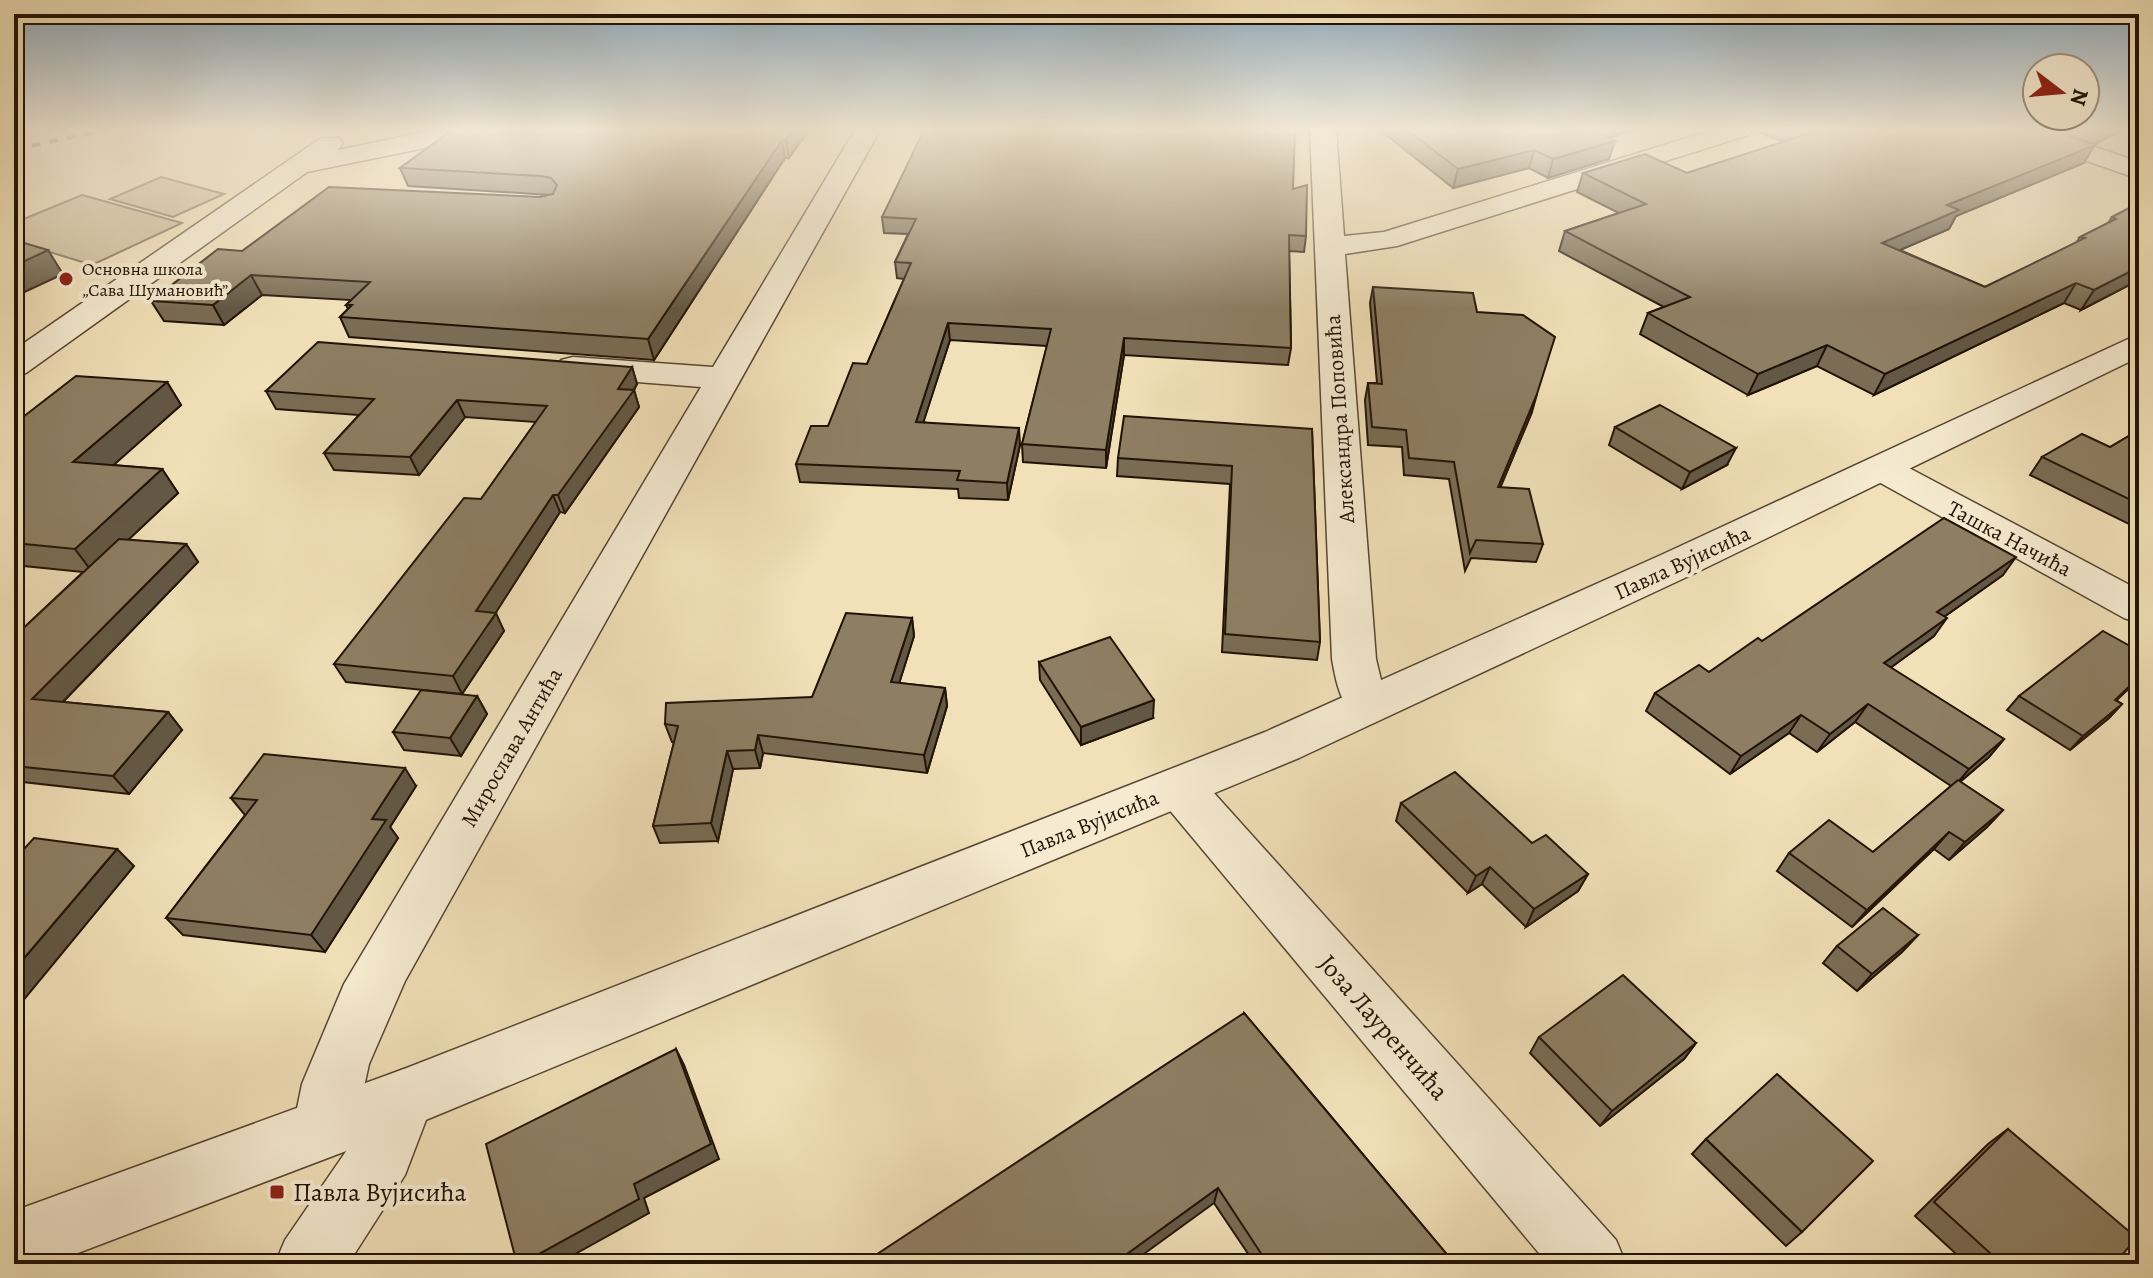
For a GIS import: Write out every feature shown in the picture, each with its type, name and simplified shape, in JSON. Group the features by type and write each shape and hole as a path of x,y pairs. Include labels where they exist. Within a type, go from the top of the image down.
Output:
{"street":[{"path":"14,366 263,190 310,193"},
{"name":"Мирослава Антића","path":"324,1128 333,1074 385,963 834,190"},
{"name":"Александра Поповића","path":"1326,190 1354,659 1360,688 1371,703"},
{"path":"1328,247 1387,240 1548,190"},
{"name":"Павла Вујисића","path":"14,1244 404,1099 1179,787 1371,703 1881,468 2139,344"},
{"path":"539,364 726,378"},
{"name":"Ташка Начића","path":"1881,468 2139,608"},
{"name":"Јоза Лауренчића","path":"1179,787 1592,1264"},
{"path":"309,1264 383,1153 404,1099"}],"shaded area":[{"path":"132,190 208,190 224,194 173,217 110,199"},
{"path":"82,195 182,223 92,265 14,241 14,223"}],"building":[{"path":"325,190 540,197 553,194 555,190 749,190 648,339 340,317 352,305 346,305 370,282 251,275 213,305 151,301 218,249 242,251"},
{"path":"895,190 1307,190 1306,236 1289,235 1291,348 1124,338 1106,450 1022,444 1051,329 948,323 916,422 1019,428 1007,483 957,480 960,471 796,464 811,426 828,426 853,363 867,364 911,263 895,262 916,219 882,217"},
{"path":"1617,190 1985,190 1947,205 1959,210 1882,243 1985,287 2085,238 2080,237 2139,203 2139,267 2094,290 2076,283 1885,374 1827,345 1758,374 1648,313 1690,297 1565,231 1646,204"},
{"path":"14,240 48,250 14,266"},
{"path":"1373,287 1473,293 1477,312 1523,315 1555,337 1537,394 1498,487 1529,489 1543,544 1476,540 1470,553 1454,462 1409,458 1406,430 1372,427 1368,383 1382,384"},
{"path":"318,342 632,367 618,389 634,390 558,495 553,495 476,611 496,613 453,676 334,664 464,498 481,499 547,406 457,400 410,457 324,453 374,399 266,391"},
{"path":"76,376 167,382 73,462 162,469 75,549 14,543 14,424"},
{"path":"1660,405 1736,448 1690,472 1615,427"},
{"path":"1124,416 1312,429 1320,642 1225,634 1232,466 1118,458"},
{"path":"2139,430 2139,504 2042,457 2082,434 2110,447"},
{"path":"1944,518 2016,557 1937,612 1947,618 1884,663 2004,739 1969,769 1868,704 1830,734 1801,715 1741,756 1655,693 1699,665 1709,672 1758,638 1762,641"},
{"path":"119,539 186,544 32,699 168,712 113,776 14,766 14,637"},
{"path":"846,613 912,618 891,682 945,688 924,755 758,735 755,750 727,751 711,823 653,826 678,726 665,724 666,703 812,697"},
{"path":"2103,631 2139,651 2139,677 2115,700 2122,704 2083,736 2019,696"},
{"path":"1110,637 1154,700 1081,727 1039,662"},
{"path":"421,690 477,696 450,738 393,732"},
{"path":"264,754 405,768 372,819 386,820 311,935 166,918 257,800 231,798"},
{"path":"1455,772 1532,843 1546,835 1588,874 1534,909 1490,867 1476,876 1401,803"},
{"path":"1958,780 2003,810 1965,842 1949,832 1867,910 1789,853 1829,820 1873,852"},
{"path":"34,838 117,849 14,970 14,860"},
{"path":"1883,908 1918,935 1872,974 1837,946"},
{"path":"1623,975 1696,1043 1612,1111 1539,1037"},
{"path":"1244,1013 1455,1264 1268,1264 1218,1188 1113,1264 862,1264"},
{"path":"676,1049 711,1144 634,1184 639,1199 517,1264 486,1144"},
{"path":"1777,1074 1873,1161 1802,1232 1706,1139"},
{"path":"2008,1129 2137,1238 2114,1264 2002,1264 1934,1202"}],"place":[{"name":"Основна школа „Сава Шумановић”","path":"66,279"},
{"name":"Павла Вујисића","path":"277,1192"}]}
